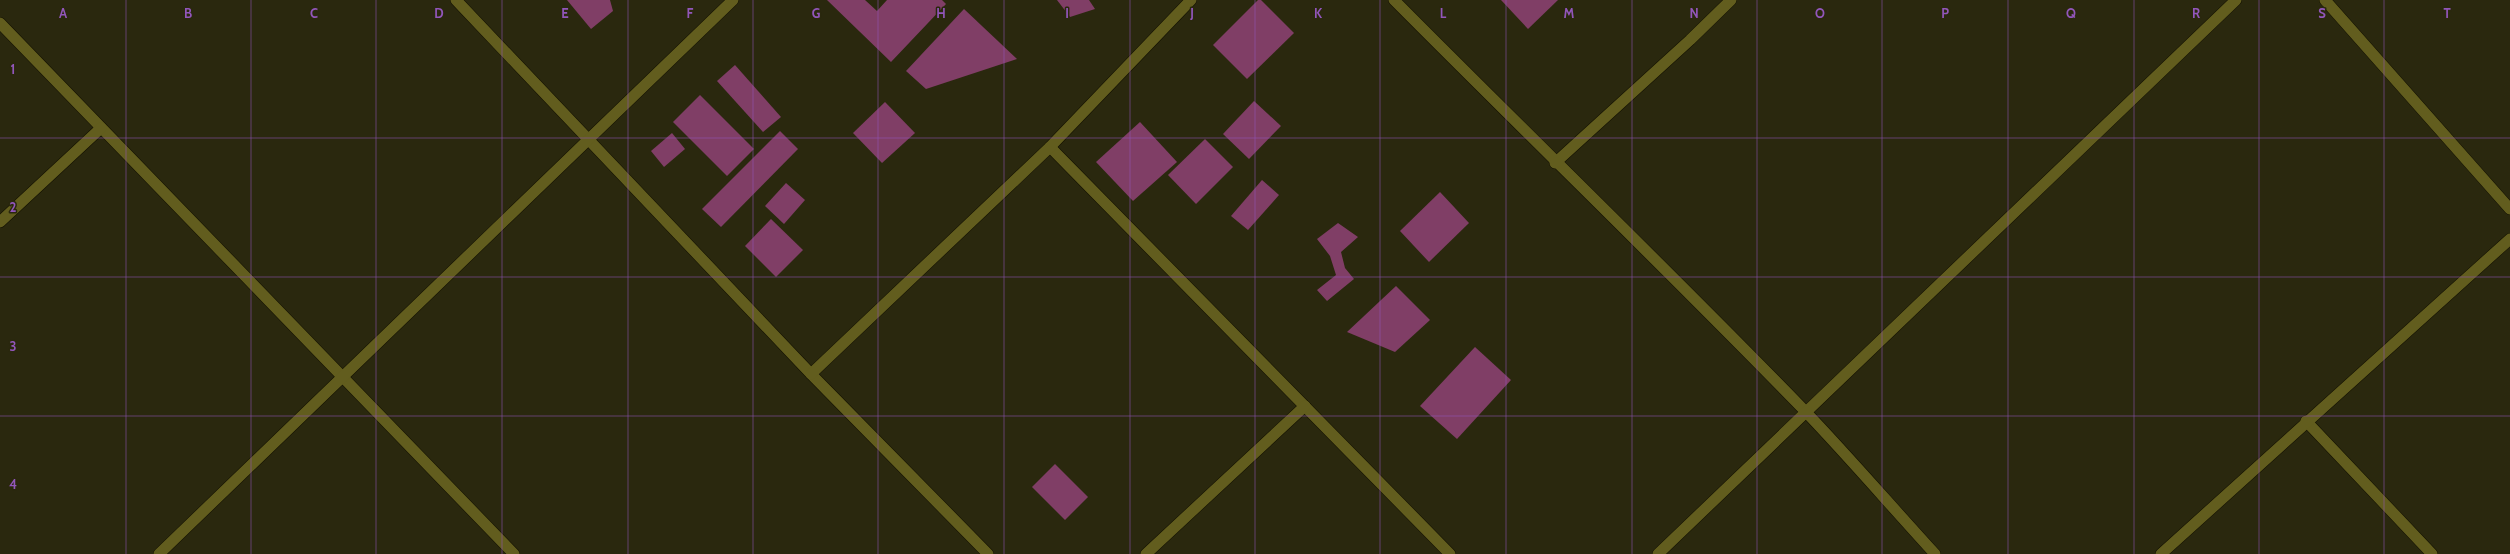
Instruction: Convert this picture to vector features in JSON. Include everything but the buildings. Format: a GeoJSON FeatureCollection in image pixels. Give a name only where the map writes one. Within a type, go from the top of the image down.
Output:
{"type":"FeatureCollection","features":[{"type":"Feature","properties":{"kind":"street"},"geometry":{"type":"LineString","coordinates":[[456,0],[810,374],[988,554]]}},
{"type":"Feature","properties":{"kind":"street"},"geometry":{"type":"LineString","coordinates":[[159,554],[733,0]]}},
{"type":"Feature","properties":{"kind":"street"},"geometry":{"type":"LineString","coordinates":[[810,374],[1050,147],[1191,0]]}},
{"type":"Feature","properties":{"kind":"street"},"geometry":{"type":"LineString","coordinates":[[1394,0],[1555,163],[1678,282],[1806,412],[1935,554]]}},
{"type":"Feature","properties":{"kind":"street"},"geometry":{"type":"LineString","coordinates":[[1555,163],[1690,40],[1731,0]]}},
{"type":"Feature","properties":{"kind":"street"},"geometry":{"type":"LineString","coordinates":[[1658,554],[2236,0]]}},
{"type":"Feature","properties":{"kind":"street"},"geometry":{"type":"LineString","coordinates":[[2325,0],[2510,208]]}},
{"type":"Feature","properties":{"kind":"street"},"geometry":{"type":"LineString","coordinates":[[0,23],[514,554]]}},
{"type":"Feature","properties":{"kind":"street"},"geometry":{"type":"LineString","coordinates":[[0,222],[101,128]]}},
{"type":"Feature","properties":{"kind":"street"},"geometry":{"type":"LineString","coordinates":[[1050,147],[1450,554]]}},
{"type":"Feature","properties":{"kind":"street"},"geometry":{"type":"LineString","coordinates":[[2161,554],[2306,421],[2510,239]]}},
{"type":"Feature","properties":{"kind":"street"},"geometry":{"type":"LineString","coordinates":[[1146,554],[1305,406]]}},
{"type":"Feature","properties":{"kind":"street"},"geometry":{"type":"LineString","coordinates":[[2306,421],[2432,554]]}}]}
